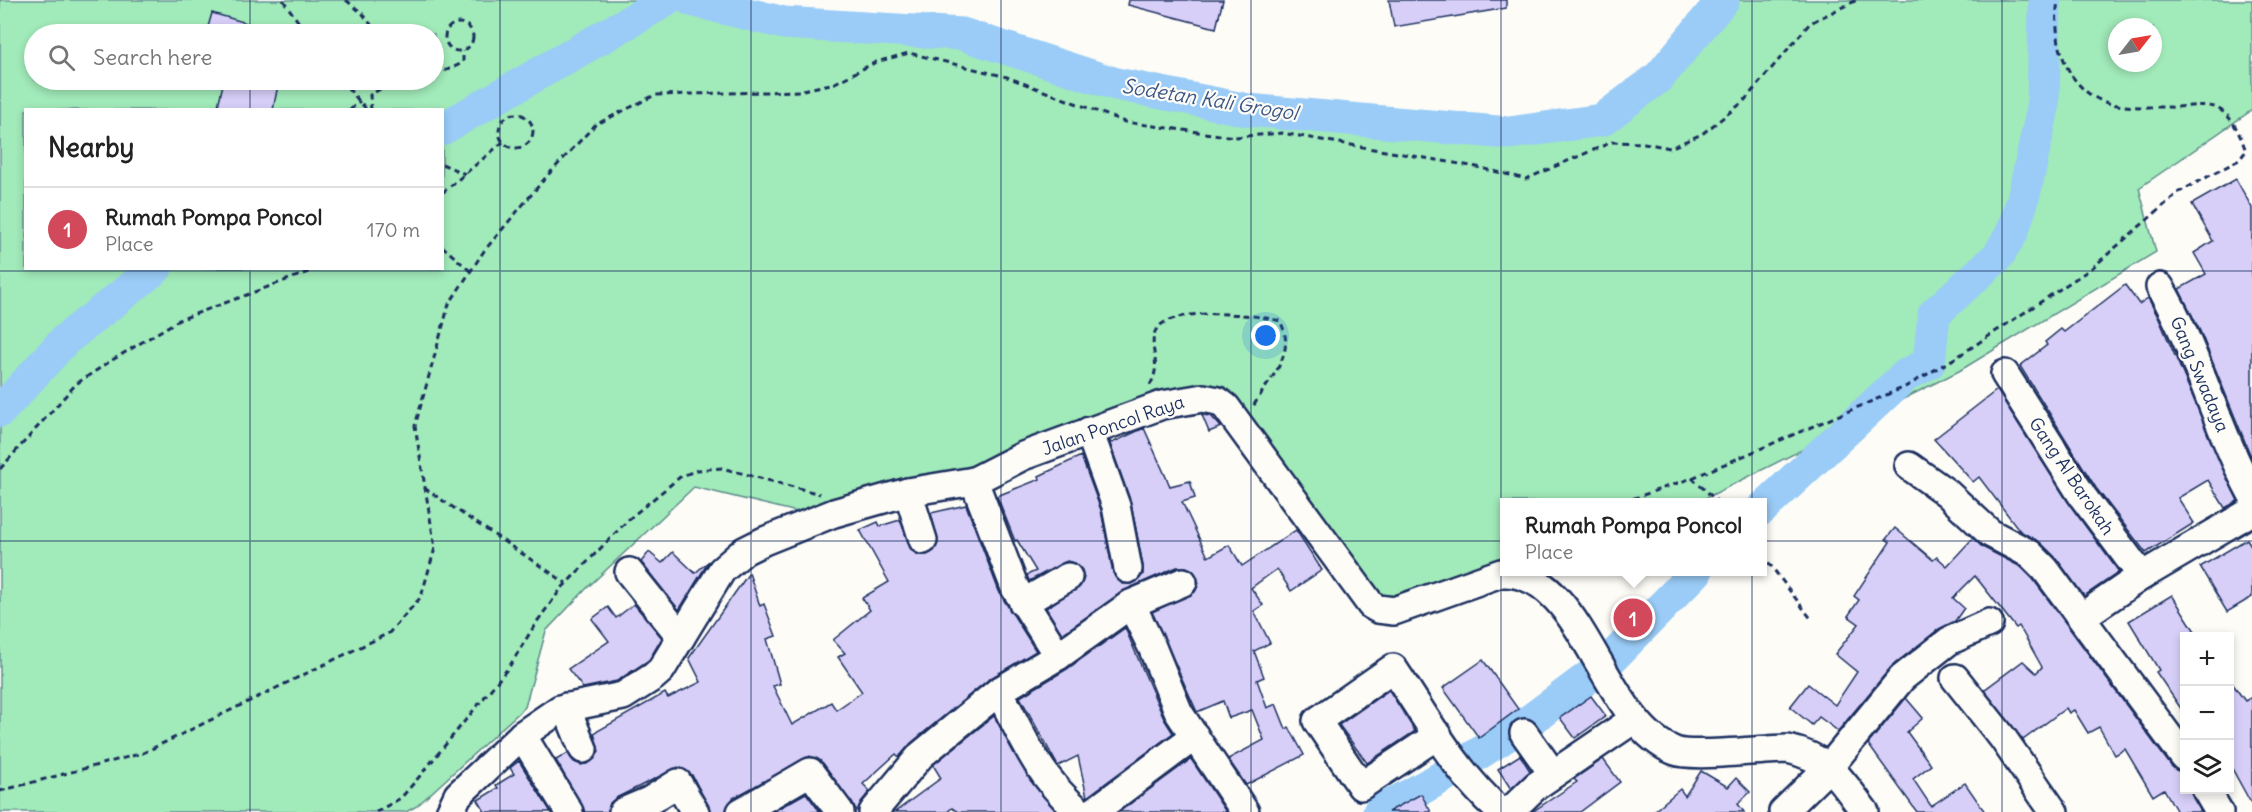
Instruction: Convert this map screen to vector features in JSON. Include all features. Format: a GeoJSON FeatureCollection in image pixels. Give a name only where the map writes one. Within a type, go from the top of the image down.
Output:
{"type":"FeatureCollection","features":[{"type":"Feature","properties":{"kind":"street","name":"Gang Swadaya"},"geometry":{"type":"LineString","coordinates":[[2160,287],[2185,334],[2235,459],[2252,495]]}},
{"type":"Feature","properties":{"kind":"street","name":"Gang Al Barokah"},"geometry":{"type":"LineString","coordinates":[[2005,374],[2083,497],[2142,576]]}},
{"type":"Feature","properties":{"kind":"street","name":"Jalan Poncol Raya"},"geometry":{"type":"LineString","coordinates":[[450,812],[458,795],[522,735],[566,707],[633,691],[661,670],[715,579],[744,552],[789,530],[834,513],[908,492],[974,481],[1023,456],[1185,399],[1203,398],[1218,401],[1226,407],[1371,605],[1378,609],[1395,611],[1500,573]]}},
{"type":"Feature","properties":{"kind":"street"},"geometry":{"type":"LineString","coordinates":[[1089,431],[1116,506],[1128,569]]}},
{"type":"Feature","properties":{"kind":"street"},"geometry":{"type":"LineString","coordinates":[[1909,465],[1947,493],[1990,533],[2030,554],[2083,616],[2180,750]]}},
{"type":"Feature","properties":{"kind":"street"},"geometry":{"type":"LineString","coordinates":[[974,481],[998,548],[1023,603],[1058,656]]}},
{"type":"Feature","properties":{"kind":"street"},"geometry":{"type":"LineString","coordinates":[[908,492],[923,540]]}},
{"type":"Feature","properties":{"kind":"street"},"geometry":{"type":"LineString","coordinates":[[2083,616],[2142,576],[2252,510]]}},
{"type":"Feature","properties":{"kind":"street"},"geometry":{"type":"LineString","coordinates":[[630,572],[681,638]]}},
{"type":"Feature","properties":{"kind":"street","name":"Jalan Poncol Raya"},"geometry":{"type":"LineString","coordinates":[[1523,576],[1536,582],[1559,603],[1633,720],[1667,748],[1681,753],[1788,749],[1803,752],[1830,766],[1865,812]]}},
{"type":"Feature","properties":{"kind":"street"},"geometry":{"type":"LineString","coordinates":[[1023,603],[1068,577]]}},
{"type":"Feature","properties":{"kind":"street"},"geometry":{"type":"LineString","coordinates":[[873,812],[921,755],[999,691],[1058,656],[1131,604],[1183,582]]}},
{"type":"Feature","properties":{"kind":"street"},"geometry":{"type":"LineString","coordinates":[[1131,604],[1152,647],[1179,713],[1245,812]]}},
{"type":"Feature","properties":{"kind":"street"},"geometry":{"type":"LineString","coordinates":[[1783,812],[1830,766],[1902,678],[1949,641],[1989,623]]}},
{"type":"Feature","properties":{"kind":"street"},"geometry":{"type":"LineString","coordinates":[[1451,754],[1361,786],[1317,721],[1393,668],[1482,796],[1501,812]]}},
{"type":"Feature","properties":{"kind":"street"},"geometry":{"type":"LineString","coordinates":[[1955,678],[2002,737],[2054,812]]}},
{"type":"Feature","properties":{"kind":"street"},"geometry":{"type":"LineString","coordinates":[[999,691],[1031,755],[1057,793],[1080,812]]}},
{"type":"Feature","properties":{"kind":"street"},"geometry":{"type":"LineString","coordinates":[[566,707],[583,749]]}},
{"type":"Feature","properties":{"kind":"street"},"geometry":{"type":"LineString","coordinates":[[1509,812],[1553,774],[1633,720]]}},
{"type":"Feature","properties":{"kind":"street"},"geometry":{"type":"LineString","coordinates":[[1524,733],[1553,774]]}},
{"type":"Feature","properties":{"kind":"street"},"geometry":{"type":"LineString","coordinates":[[522,735],[569,812]]}},
{"type":"Feature","properties":{"kind":"street"},"geometry":{"type":"LineString","coordinates":[[1093,812],[1195,736]]}},
{"type":"Feature","properties":{"kind":"street"},"geometry":{"type":"LineString","coordinates":[[741,812],[810,772],[840,812]]}},
{"type":"Feature","properties":{"kind":"street"},"geometry":{"type":"LineString","coordinates":[[623,812],[649,801],[678,783],[695,812]]}},
{"type":"Feature","properties":{"kind":"street"},"geometry":{"type":"LineString","coordinates":[[2209,794],[2219,812]]}},
{"type":"Feature","properties":{"kind":"path"},"geometry":{"type":"LineString","coordinates":[[283,0],[300,24]]}},
{"type":"Feature","properties":{"kind":"path"},"geometry":{"type":"LineString","coordinates":[[346,0],[363,14],[370,24]]}},
{"type":"Feature","properties":{"kind":"path"},"geometry":{"type":"LineString","coordinates":[[0,791],[143,753],[389,633],[421,597],[435,548],[415,426],[449,304],[484,251],[540,184],[595,125],[656,95],[800,91],[835,83],[876,62],[909,53],[1006,77],[1125,122],[1234,137],[1282,133],[1477,167],[1526,179],[1612,142],[1644,143],[1670,148],[1702,134],[1743,102],[1810,23],[1857,0]]}},
{"type":"Feature","properties":{"kind":"path"},"geometry":{"type":"LineString","coordinates":[[1634,498],[1692,478],[1905,387],[1956,357],[2092,268],[2180,192],[2239,160],[2246,151],[2233,122],[2215,108],[2139,107],[2109,103],[2089,94],[2071,77],[2060,49],[2058,0]]}},
{"type":"Feature","properties":{"kind":"path"},"geometry":{"type":"LineString","coordinates":[[455,24],[466,25],[473,33],[472,44],[463,51],[453,50],[446,42],[447,31],[455,24]]}},
{"type":"Feature","properties":{"kind":"path"},"geometry":{"type":"LineString","coordinates":[[444,70],[464,63],[463,51]]}},
{"type":"Feature","properties":{"kind":"path"},"geometry":{"type":"LineString","coordinates":[[350,90],[367,108]]}},
{"type":"Feature","properties":{"kind":"path"},"geometry":{"type":"LineString","coordinates":[[369,108],[370,95],[378,90]]}},
{"type":"Feature","properties":{"kind":"path"},"geometry":{"type":"LineString","coordinates":[[352,108],[360,101]]}},
{"type":"Feature","properties":{"kind":"path"},"geometry":{"type":"LineString","coordinates":[[515,113],[525,116],[531,123],[533,133],[529,142],[521,147],[511,147],[503,142],[499,133],[500,124],[506,116],[515,113]]}},
{"type":"Feature","properties":{"kind":"path"},"geometry":{"type":"LineString","coordinates":[[444,191],[503,142]]}},
{"type":"Feature","properties":{"kind":"path"},"geometry":{"type":"LineString","coordinates":[[444,165],[465,174]]}},
{"type":"Feature","properties":{"kind":"path"},"geometry":{"type":"LineString","coordinates":[[444,248],[471,271]]}},
{"type":"Feature","properties":{"kind":"path"},"geometry":{"type":"LineString","coordinates":[[0,469],[76,384],[109,362],[179,320],[314,270]]}},
{"type":"Feature","properties":{"kind":"path"},"geometry":{"type":"LineString","coordinates":[[1692,478],[1714,498]]}},
{"type":"Feature","properties":{"kind":"path"},"geometry":{"type":"LineString","coordinates":[[424,488],[566,584]]}},
{"type":"Feature","properties":{"kind":"path"},"geometry":{"type":"LineString","coordinates":[[1767,561],[1812,620]]}},
{"type":"Feature","properties":{"kind":"green space"},"geometry":{"type":"Polygon","coordinates":[[[0,0],[691,0],[784,23],[962,34],[1116,84],[1248,110],[1509,133],[1603,120],[1659,77],[1723,0],[2252,0],[2252,110],[2139,188],[2156,252],[1959,371],[1706,498],[1500,498],[1500,570],[1418,593],[1379,600],[1236,402],[1188,389],[988,471],[818,517],[694,487],[587,588],[546,631],[525,707],[417,806],[406,812],[0,812],[0,0]]]}},
{"type":"Feature","properties":{"kind":"building"},"geometry":{"type":"Polygon","coordinates":[[[1129,0],[1223,0],[1216,28],[1128,5],[1129,0]]]}},
{"type":"Feature","properties":{"kind":"building"},"geometry":{"type":"Polygon","coordinates":[[[1389,0],[1506,0],[1506,8],[1394,27],[1389,0]]]}},
{"type":"Feature","properties":{"kind":"building"},"geometry":{"type":"Polygon","coordinates":[[[212,13],[250,24],[209,24],[212,13]]]}},
{"type":"Feature","properties":{"kind":"building"},"geometry":{"type":"Polygon","coordinates":[[[222,90],[277,90],[273,108],[217,108],[222,90]]]}},
{"type":"Feature","properties":{"kind":"building"},"geometry":{"type":"Polygon","coordinates":[[[2236,179],[2252,208],[2252,459],[2200,331],[2179,289],[2206,274],[2194,253],[2213,241],[2192,204],[2236,179]]]}},
{"type":"Feature","properties":{"kind":"building"},"geometry":{"type":"Polygon","coordinates":[[[2125,285],[2139,304],[2148,298],[2159,319],[2238,501],[2225,508],[2208,480],[2178,498],[2194,523],[2146,553],[2096,488],[2020,366],[2047,345],[2045,342],[2061,329],[2064,332],[2125,285]]]}},
{"type":"Feature","properties":{"kind":"building"},"geometry":{"type":"Polygon","coordinates":[[[1997,390],[2070,505],[2119,572],[2084,596],[2056,558],[2041,543],[2020,531],[1979,477],[1973,482],[1934,439],[1997,390]]]}},
{"type":"Feature","properties":{"kind":"building"},"geometry":{"type":"Polygon","coordinates":[[[1202,415],[1211,416],[1221,427],[1209,432],[1202,415]]]}},
{"type":"Feature","properties":{"kind":"building"},"geometry":{"type":"Polygon","coordinates":[[[1144,428],[1170,486],[1190,481],[1195,498],[1182,502],[1208,557],[1229,545],[1242,566],[1296,530],[1322,570],[1291,591],[1277,569],[1251,588],[1263,605],[1254,611],[1270,643],[1254,651],[1264,677],[1257,680],[1267,708],[1276,704],[1286,729],[1289,727],[1304,755],[1246,785],[1228,759],[1264,740],[1252,710],[1229,718],[1223,701],[1197,712],[1152,612],[1195,592],[1199,583],[1193,570],[1177,567],[1125,590],[1062,634],[1046,608],[1081,585],[1084,578],[1082,570],[1075,563],[1067,561],[1029,581],[1027,575],[1036,571],[1017,540],[1015,541],[997,496],[1040,479],[1039,476],[1081,456],[1101,510],[1113,573],[1122,584],[1132,584],[1143,575],[1143,566],[1131,503],[1109,441],[1112,443],[1144,428]]]}},
{"type":"Feature","properties":{"kind":"building"},"geometry":{"type":"Polygon","coordinates":[[[966,505],[1000,594],[1036,651],[989,679],[911,743],[899,757],[896,754],[863,784],[870,791],[861,802],[858,812],[823,763],[810,756],[733,798],[725,812],[711,812],[692,775],[678,767],[616,798],[610,803],[608,812],[585,812],[556,760],[568,753],[574,762],[581,765],[589,763],[599,751],[594,733],[665,693],[668,698],[701,682],[689,658],[749,573],[760,606],[764,604],[776,636],[767,639],[780,684],[773,686],[792,725],[831,702],[836,710],[862,692],[838,657],[845,653],[833,640],[870,610],[862,598],[889,582],[860,530],[878,522],[880,526],[900,520],[912,551],[919,555],[927,555],[934,551],[938,543],[931,513],[966,505]]]}},
{"type":"Feature","properties":{"kind":"building"},"geometry":{"type":"Polygon","coordinates":[[[1895,528],[1933,560],[1937,557],[1947,566],[1973,538],[1982,547],[2021,567],[2033,579],[2171,766],[2180,771],[2180,794],[2192,794],[2201,812],[2177,812],[2164,789],[2153,796],[2125,749],[2115,755],[2099,727],[2088,733],[2074,710],[2069,713],[2066,708],[2023,740],[1984,690],[2023,661],[2036,673],[2042,667],[2019,626],[2016,628],[1975,576],[1953,598],[1964,608],[1955,621],[1939,629],[1892,666],[1838,731],[1819,717],[1812,725],[1790,707],[1808,684],[1835,705],[1857,672],[1835,654],[1859,624],[1848,616],[1859,600],[1854,596],[1890,542],[1886,539],[1895,528]]]}},
{"type":"Feature","properties":{"kind":"building"},"geometry":{"type":"Polygon","coordinates":[[[2247,539],[2252,547],[2252,597],[2227,612],[2200,567],[2247,539]]]}},
{"type":"Feature","properties":{"kind":"building"},"geometry":{"type":"Polygon","coordinates":[[[649,552],[662,563],[673,552],[695,573],[709,561],[679,610],[641,562],[649,552]]]}},
{"type":"Feature","properties":{"kind":"building"},"geometry":{"type":"Polygon","coordinates":[[[2172,595],[2195,632],[2180,632],[2180,707],[2156,672],[2159,670],[2129,621],[2172,595]]]}},
{"type":"Feature","properties":{"kind":"building"},"geometry":{"type":"Polygon","coordinates":[[[1642,600],[1653,615],[1623,636],[1613,620],[1642,600]]]}},
{"type":"Feature","properties":{"kind":"building"},"geometry":{"type":"Polygon","coordinates":[[[634,604],[662,638],[649,660],[617,681],[583,688],[568,669],[609,641],[592,619],[608,607],[616,618],[634,604]]]}},
{"type":"Feature","properties":{"kind":"building"},"geometry":{"type":"Polygon","coordinates":[[[1125,628],[1164,719],[1173,733],[1087,797],[1078,756],[1058,766],[1020,697],[1067,669],[1125,628]]]}},
{"type":"Feature","properties":{"kind":"building"},"geometry":{"type":"Polygon","coordinates":[[[1483,660],[1518,709],[1479,738],[1443,688],[1483,660]]]}},
{"type":"Feature","properties":{"kind":"building"},"geometry":{"type":"Polygon","coordinates":[[[2234,686],[2245,701],[2252,697],[2252,805],[2234,772],[2234,686]]]}},
{"type":"Feature","properties":{"kind":"building"},"geometry":{"type":"Polygon","coordinates":[[[1389,690],[1415,731],[1367,763],[1339,725],[1389,690]]]}},
{"type":"Feature","properties":{"kind":"building"},"geometry":{"type":"Polygon","coordinates":[[[1591,696],[1606,716],[1575,738],[1560,718],[1591,696]]]}},
{"type":"Feature","properties":{"kind":"building"},"geometry":{"type":"Polygon","coordinates":[[[1906,698],[1923,718],[1907,732],[1931,765],[1913,779],[1931,806],[1965,783],[1985,812],[1917,812],[1868,744],[1906,698]]]}},
{"type":"Feature","properties":{"kind":"building"},"geometry":{"type":"Polygon","coordinates":[[[994,716],[1030,780],[1057,812],[958,812],[952,808],[947,812],[895,812],[941,778],[933,765],[994,716]]]}},
{"type":"Feature","properties":{"kind":"building"},"geometry":{"type":"Polygon","coordinates":[[[1520,755],[1530,771],[1511,789],[1498,769],[1520,755]]]}},
{"type":"Feature","properties":{"kind":"building"},"geometry":{"type":"Polygon","coordinates":[[[1191,759],[1226,812],[1119,812],[1191,759]]]}},
{"type":"Feature","properties":{"kind":"building"},"geometry":{"type":"Polygon","coordinates":[[[1603,759],[1620,782],[1580,812],[1532,812],[1577,782],[1574,779],[1603,759]]]}},
{"type":"Feature","properties":{"kind":"building"},"geometry":{"type":"Polygon","coordinates":[[[519,761],[551,812],[485,812],[478,800],[498,788],[496,785],[514,774],[510,768],[519,761]]]}},
{"type":"Feature","properties":{"kind":"building"},"geometry":{"type":"Polygon","coordinates":[[[1701,771],[1728,787],[1736,778],[1750,792],[1738,804],[1744,812],[1653,812],[1680,789],[1685,796],[1701,771]]]}},
{"type":"Feature","properties":{"kind":"building"},"geometry":{"type":"Polygon","coordinates":[[[806,793],[820,812],[772,812],[806,793]]]}},
{"type":"Feature","properties":{"kind":"building"},"geometry":{"type":"Polygon","coordinates":[[[1421,794],[1431,812],[1388,812],[1421,794]]]}},
{"type":"Feature","properties":{"kind":"waterway","name":"Sodetan Kali Grogol"},"geometry":{"type":"LineString","coordinates":[[444,128],[667,0]]}},
{"type":"Feature","properties":{"kind":"waterway","name":"Sodetan Kali Grogol"},"geometry":{"type":"LineString","coordinates":[[691,0],[784,23],[962,34],[1116,84],[1248,110],[1509,133],[1602,120],[1659,77],[1723,0]]}},
{"type":"Feature","properties":{"kind":"waterway"},"geometry":{"type":"LineString","coordinates":[[1767,504],[1906,375],[1929,363],[1934,314],[1998,256],[2012,233],[2023,199],[2043,108],[2045,0]]}},
{"type":"Feature","properties":{"kind":"waterway","name":"Sodetan Kali Grogol"},"geometry":{"type":"LineString","coordinates":[[0,411],[65,340],[153,270]]}},
{"type":"Feature","properties":{"kind":"waterway"},"geometry":{"type":"LineString","coordinates":[[1379,812],[1444,776],[1532,719],[1606,664],[1692,576]]}},
{"type":"Feature","properties":{"kind":"place","name":"Rumah Pompa Poncol"},"geometry":{"type":"Point","coordinates":[1633,618]}}]}
